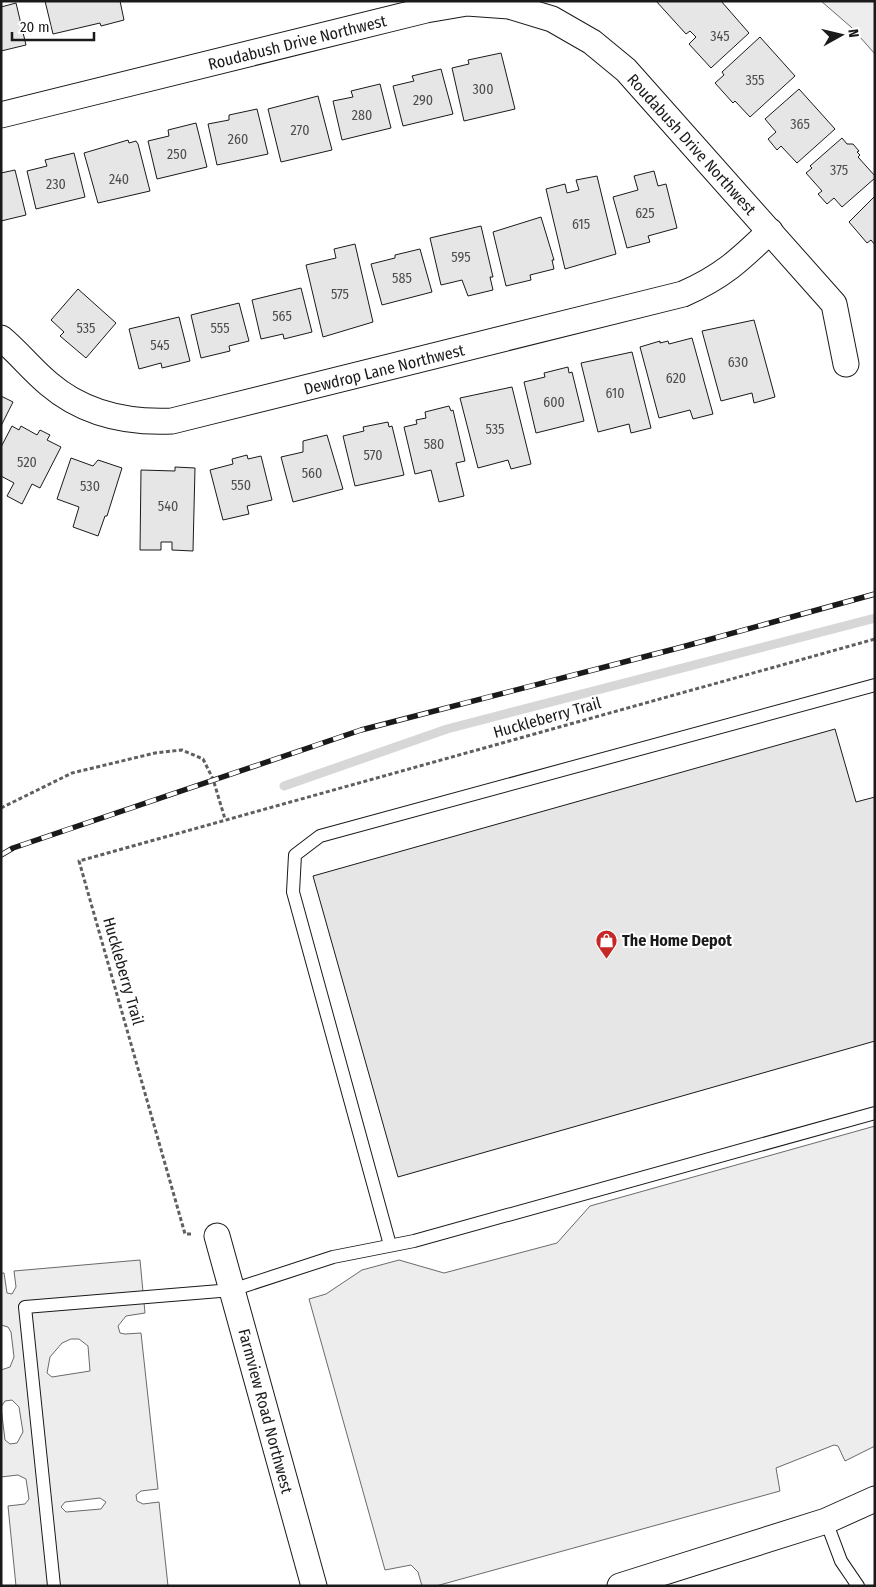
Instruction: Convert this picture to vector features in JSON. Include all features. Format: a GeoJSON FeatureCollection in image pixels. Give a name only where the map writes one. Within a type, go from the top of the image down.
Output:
{"type":"FeatureCollection","features":[{"type":"Feature","properties":{"kind":"street","name":"Roudabush Drive Northwest"},"geometry":{"type":"LineString","coordinates":[[1,115],[426,10],[468,3],[509,6],[552,20],[568,28],[592,42],[626,70],[834,304],[846,364]]}},
{"type":"Feature","properties":{"kind":"street","name":"Dewdrop Lane Northwest"},"geometry":{"type":"LineString","coordinates":[[1,338],[50,385],[71,399],[117,418],[144,422],[172,421],[683,294],[711,282],[734,266],[770,231]]}},
{"type":"Feature","properties":{"kind":"street","name":"Farmview Road Northwest"},"geometry":{"type":"LineString","coordinates":[[217,1236],[314,1586]]}},
{"type":"Feature","properties":{"kind":"street"},"geometry":{"type":"LineString","coordinates":[[620,1586],[826,1521],[875,1499]]}},
{"type":"Feature","properties":{"kind":"lane"},"geometry":{"type":"LineString","coordinates":[[390,1245],[293,892],[294,855],[320,836],[875,685]]}},
{"type":"Feature","properties":{"kind":"lane"},"geometry":{"type":"LineString","coordinates":[[54,1586],[25,1307],[232,1290],[333,1257],[414,1241],[875,1113]]}},
{"type":"Feature","properties":{"kind":"lane"},"geometry":{"type":"LineString","coordinates":[[826,1521],[841,1561],[858,1586]]}},
{"type":"Feature","properties":{"kind":"path","name":"Huckleberry Trail"},"geometry":{"type":"LineString","coordinates":[[185,1234],[79,861],[875,639]]}},
{"type":"Feature","properties":{"kind":"path"},"geometry":{"type":"LineString","coordinates":[[1,808],[72,773],[155,753],[182,750],[203,759],[213,779],[226,819]]}},
{"type":"Feature","properties":{"kind":"shaded area"},"geometry":{"type":"Polygon","coordinates":[[[821,1],[875,1],[875,54],[851,27],[821,1]]]}},
{"type":"Feature","properties":{"kind":"shaded area"},"geometry":{"type":"Polygon","coordinates":[[[875,1126],[875,1446],[845,1461],[838,1446],[834,1445],[776,1468],[780,1491],[436,1586],[422,1586],[418,1572],[411,1565],[385,1570],[309,1299],[326,1294],[362,1270],[399,1260],[444,1273],[557,1243],[590,1206],[875,1126]]]}},
{"type":"Feature","properties":{"kind":"shaded area"},"geometry":{"type":"Polygon","coordinates":[[[140,1260],[145,1313],[126,1316],[118,1326],[120,1333],[141,1333],[158,1489],[141,1491],[136,1495],[137,1501],[143,1504],[159,1502],[168,1586],[16,1586],[8,1506],[25,1504],[29,1499],[26,1479],[18,1475],[1,1477],[1,1407],[1,1370],[10,1367],[14,1357],[11,1332],[8,1327],[1,1325],[1,1273],[4,1273],[7,1293],[12,1294],[16,1287],[14,1271],[140,1260]],[[71,1339],[62,1343],[50,1357],[47,1373],[52,1377],[90,1371],[88,1346],[79,1339],[71,1339]],[[12,1400],[5,1401],[1,1407],[5,1440],[10,1444],[17,1443],[23,1432],[19,1407],[12,1400]],[[100,1498],[65,1502],[61,1507],[66,1512],[101,1509],[106,1502],[100,1498]]]}},
{"type":"Feature","properties":{"kind":"building"},"geometry":{"type":"Polygon","coordinates":[[[45,1],[120,1],[124,20],[101,26],[100,23],[53,34],[45,1]]]}},
{"type":"Feature","properties":{"kind":"building"},"geometry":{"type":"Polygon","coordinates":[[[656,1],[721,1],[749,33],[711,68],[689,44],[696,37],[690,31],[686,34],[656,1]]]}},
{"type":"Feature","properties":{"kind":"building"},"geometry":{"type":"Polygon","coordinates":[[[16,3],[26,45],[1,51],[1,7],[16,3]]]}},
{"type":"Feature","properties":{"kind":"building"},"geometry":{"type":"Polygon","coordinates":[[[760,37],[795,76],[750,117],[735,101],[733,103],[715,83],[724,75],[722,72],[760,37]]]}},
{"type":"Feature","properties":{"kind":"building"},"geometry":{"type":"Polygon","coordinates":[[[501,53],[515,109],[464,121],[452,68],[469,64],[468,60],[501,53]]]}},
{"type":"Feature","properties":{"kind":"building"},"geometry":{"type":"Polygon","coordinates":[[[441,69],[453,114],[403,126],[393,86],[414,81],[412,76],[441,69]]]}},
{"type":"Feature","properties":{"kind":"building"},"geometry":{"type":"Polygon","coordinates":[[[380,84],[391,128],[342,140],[333,101],[353,97],[351,91],[380,84]]]}},
{"type":"Feature","properties":{"kind":"building"},"geometry":{"type":"Polygon","coordinates":[[[799,89],[835,129],[797,163],[781,146],[777,150],[768,139],[776,132],[765,119],[799,89]]]}},
{"type":"Feature","properties":{"kind":"building"},"geometry":{"type":"Polygon","coordinates":[[[318,96],[332,150],[281,162],[268,109],[318,96]]]}},
{"type":"Feature","properties":{"kind":"building"},"geometry":{"type":"Polygon","coordinates":[[[257,109],[268,154],[217,165],[208,124],[229,120],[229,115],[257,109]]]}},
{"type":"Feature","properties":{"kind":"building"},"geometry":{"type":"Polygon","coordinates":[[[196,123],[207,167],[157,179],[148,141],[169,136],[168,130],[196,123]]]}},
{"type":"Feature","properties":{"kind":"building"},"geometry":{"type":"Polygon","coordinates":[[[842,138],[847,144],[853,144],[859,151],[857,152],[860,155],[858,157],[875,178],[842,207],[834,198],[827,204],[818,194],[822,191],[806,173],[812,168],[810,166],[842,138]]]}},
{"type":"Feature","properties":{"kind":"building"},"geometry":{"type":"Polygon","coordinates":[[[128,140],[129,143],[136,141],[138,144],[150,191],[98,203],[84,153],[128,140]]]}},
{"type":"Feature","properties":{"kind":"building"},"geometry":{"type":"Polygon","coordinates":[[[74,153],[85,197],[36,209],[27,171],[47,166],[45,160],[74,153]]]}},
{"type":"Feature","properties":{"kind":"building"},"geometry":{"type":"Polygon","coordinates":[[[15,170],[26,215],[1,221],[1,173],[15,170]]]}},
{"type":"Feature","properties":{"kind":"building"},"geometry":{"type":"Polygon","coordinates":[[[654,171],[658,186],[666,184],[677,228],[648,236],[650,242],[627,248],[613,197],[638,190],[634,176],[654,171]]]}},
{"type":"Feature","properties":{"kind":"building"},"geometry":{"type":"Polygon","coordinates":[[[597,176],[616,254],[565,269],[546,189],[565,184],[567,193],[579,190],[576,180],[597,176]]]}},
{"type":"Feature","properties":{"kind":"building"},"geometry":{"type":"Polygon","coordinates":[[[875,196],[875,245],[871,240],[867,243],[849,222],[875,196]]]}},
{"type":"Feature","properties":{"kind":"building"},"geometry":{"type":"Polygon","coordinates":[[[541,217],[554,260],[552,260],[554,269],[530,275],[531,280],[506,286],[493,232],[541,217]]]}},
{"type":"Feature","properties":{"kind":"building"},"geometry":{"type":"Polygon","coordinates":[[[481,226],[493,277],[490,277],[493,290],[468,296],[462,280],[441,285],[430,238],[481,226]]]}},
{"type":"Feature","properties":{"kind":"building"},"geometry":{"type":"Polygon","coordinates":[[[355,244],[373,322],[323,337],[306,265],[336,258],[334,249],[355,244]]]}},
{"type":"Feature","properties":{"kind":"building"},"geometry":{"type":"Polygon","coordinates":[[[420,249],[432,292],[382,305],[371,264],[395,258],[395,255],[420,249]]]}},
{"type":"Feature","properties":{"kind":"building"},"geometry":{"type":"Polygon","coordinates":[[[301,288],[312,332],[284,339],[283,334],[261,339],[252,300],[301,288]]]}},
{"type":"Feature","properties":{"kind":"building"},"geometry":{"type":"Polygon","coordinates":[[[78,289],[116,323],[86,358],[60,336],[64,332],[51,320],[78,289]]]}},
{"type":"Feature","properties":{"kind":"building"},"geometry":{"type":"Polygon","coordinates":[[[239,303],[249,341],[229,346],[230,351],[201,358],[191,315],[239,303]]]}},
{"type":"Feature","properties":{"kind":"building"},"geometry":{"type":"Polygon","coordinates":[[[179,317],[190,361],[162,368],[161,363],[139,369],[129,329],[179,317]]]}},
{"type":"Feature","properties":{"kind":"building"},"geometry":{"type":"Polygon","coordinates":[[[754,320],[775,397],[754,403],[752,393],[721,401],[702,331],[754,320]]]}},
{"type":"Feature","properties":{"kind":"building"},"geometry":{"type":"Polygon","coordinates":[[[692,338],[713,414],[693,419],[690,410],[659,418],[640,347],[660,341],[660,343],[668,341],[669,344],[692,338]]]}},
{"type":"Feature","properties":{"kind":"building"},"geometry":{"type":"Polygon","coordinates":[[[632,352],[651,428],[631,433],[629,424],[598,432],[581,363],[632,352]]]}},
{"type":"Feature","properties":{"kind":"building"},"geometry":{"type":"Polygon","coordinates":[[[568,367],[569,373],[572,372],[584,421],[536,433],[524,382],[545,377],[544,373],[568,367]]]}},
{"type":"Feature","properties":{"kind":"building"},"geometry":{"type":"Polygon","coordinates":[[[512,387],[531,464],[511,469],[508,460],[478,468],[460,398],[512,387]]]}},
{"type":"Feature","properties":{"kind":"building"},"geometry":{"type":"Polygon","coordinates":[[[1,396],[13,402],[1,426],[1,396]]]}},
{"type":"Feature","properties":{"kind":"building"},"geometry":{"type":"Polygon","coordinates":[[[449,406],[451,411],[453,410],[465,461],[456,463],[464,496],[439,502],[431,470],[415,474],[404,427],[417,424],[416,420],[426,418],[425,412],[449,406]]]}},
{"type":"Feature","properties":{"kind":"building"},"geometry":{"type":"Polygon","coordinates":[[[388,422],[389,427],[392,426],[404,475],[355,486],[343,436],[364,431],[363,427],[388,422]]]}},
{"type":"Feature","properties":{"kind":"building"},"geometry":{"type":"Polygon","coordinates":[[[12,426],[19,430],[21,426],[37,435],[40,430],[50,435],[47,440],[61,447],[40,488],[32,484],[22,504],[7,496],[14,483],[1,476],[1,447],[12,426]]]}},
{"type":"Feature","properties":{"kind":"building"},"geometry":{"type":"Polygon","coordinates":[[[327,435],[343,489],[293,502],[281,457],[303,452],[303,441],[327,435]]]}},
{"type":"Feature","properties":{"kind":"building"},"geometry":{"type":"Polygon","coordinates":[[[247,455],[248,459],[261,456],[272,500],[247,506],[249,514],[223,520],[210,470],[233,464],[232,459],[247,455]]]}},
{"type":"Feature","properties":{"kind":"building"},"geometry":{"type":"Polygon","coordinates":[[[71,458],[93,466],[98,460],[122,468],[107,516],[105,516],[98,536],[73,527],[79,507],[57,499],[71,458]]]}},
{"type":"Feature","properties":{"kind":"building"},"geometry":{"type":"Polygon","coordinates":[[[175,467],[195,468],[193,551],[172,550],[172,542],[161,542],[161,550],[140,550],[141,470],[175,471],[175,467]]]}},
{"type":"Feature","properties":{"kind":"building","name":"The Home Depot"},"geometry":{"type":"Polygon","coordinates":[[[835,729],[856,802],[875,797],[875,1041],[398,1177],[313,876],[835,729]]]}},
{"type":"Feature","properties":{"kind":"waterway"},"geometry":{"type":"LineString","coordinates":[[284,786],[447,729],[875,618]]}},
{"type":"Feature","properties":{"kind":"railway"},"geometry":{"type":"LineString","coordinates":[[1,855],[13,848],[361,730],[682,647],[875,594]]}},
{"type":"Feature","properties":{"kind":"place","name":"The Home Depot"},"geometry":{"type":"Point","coordinates":[606,959]}}]}
